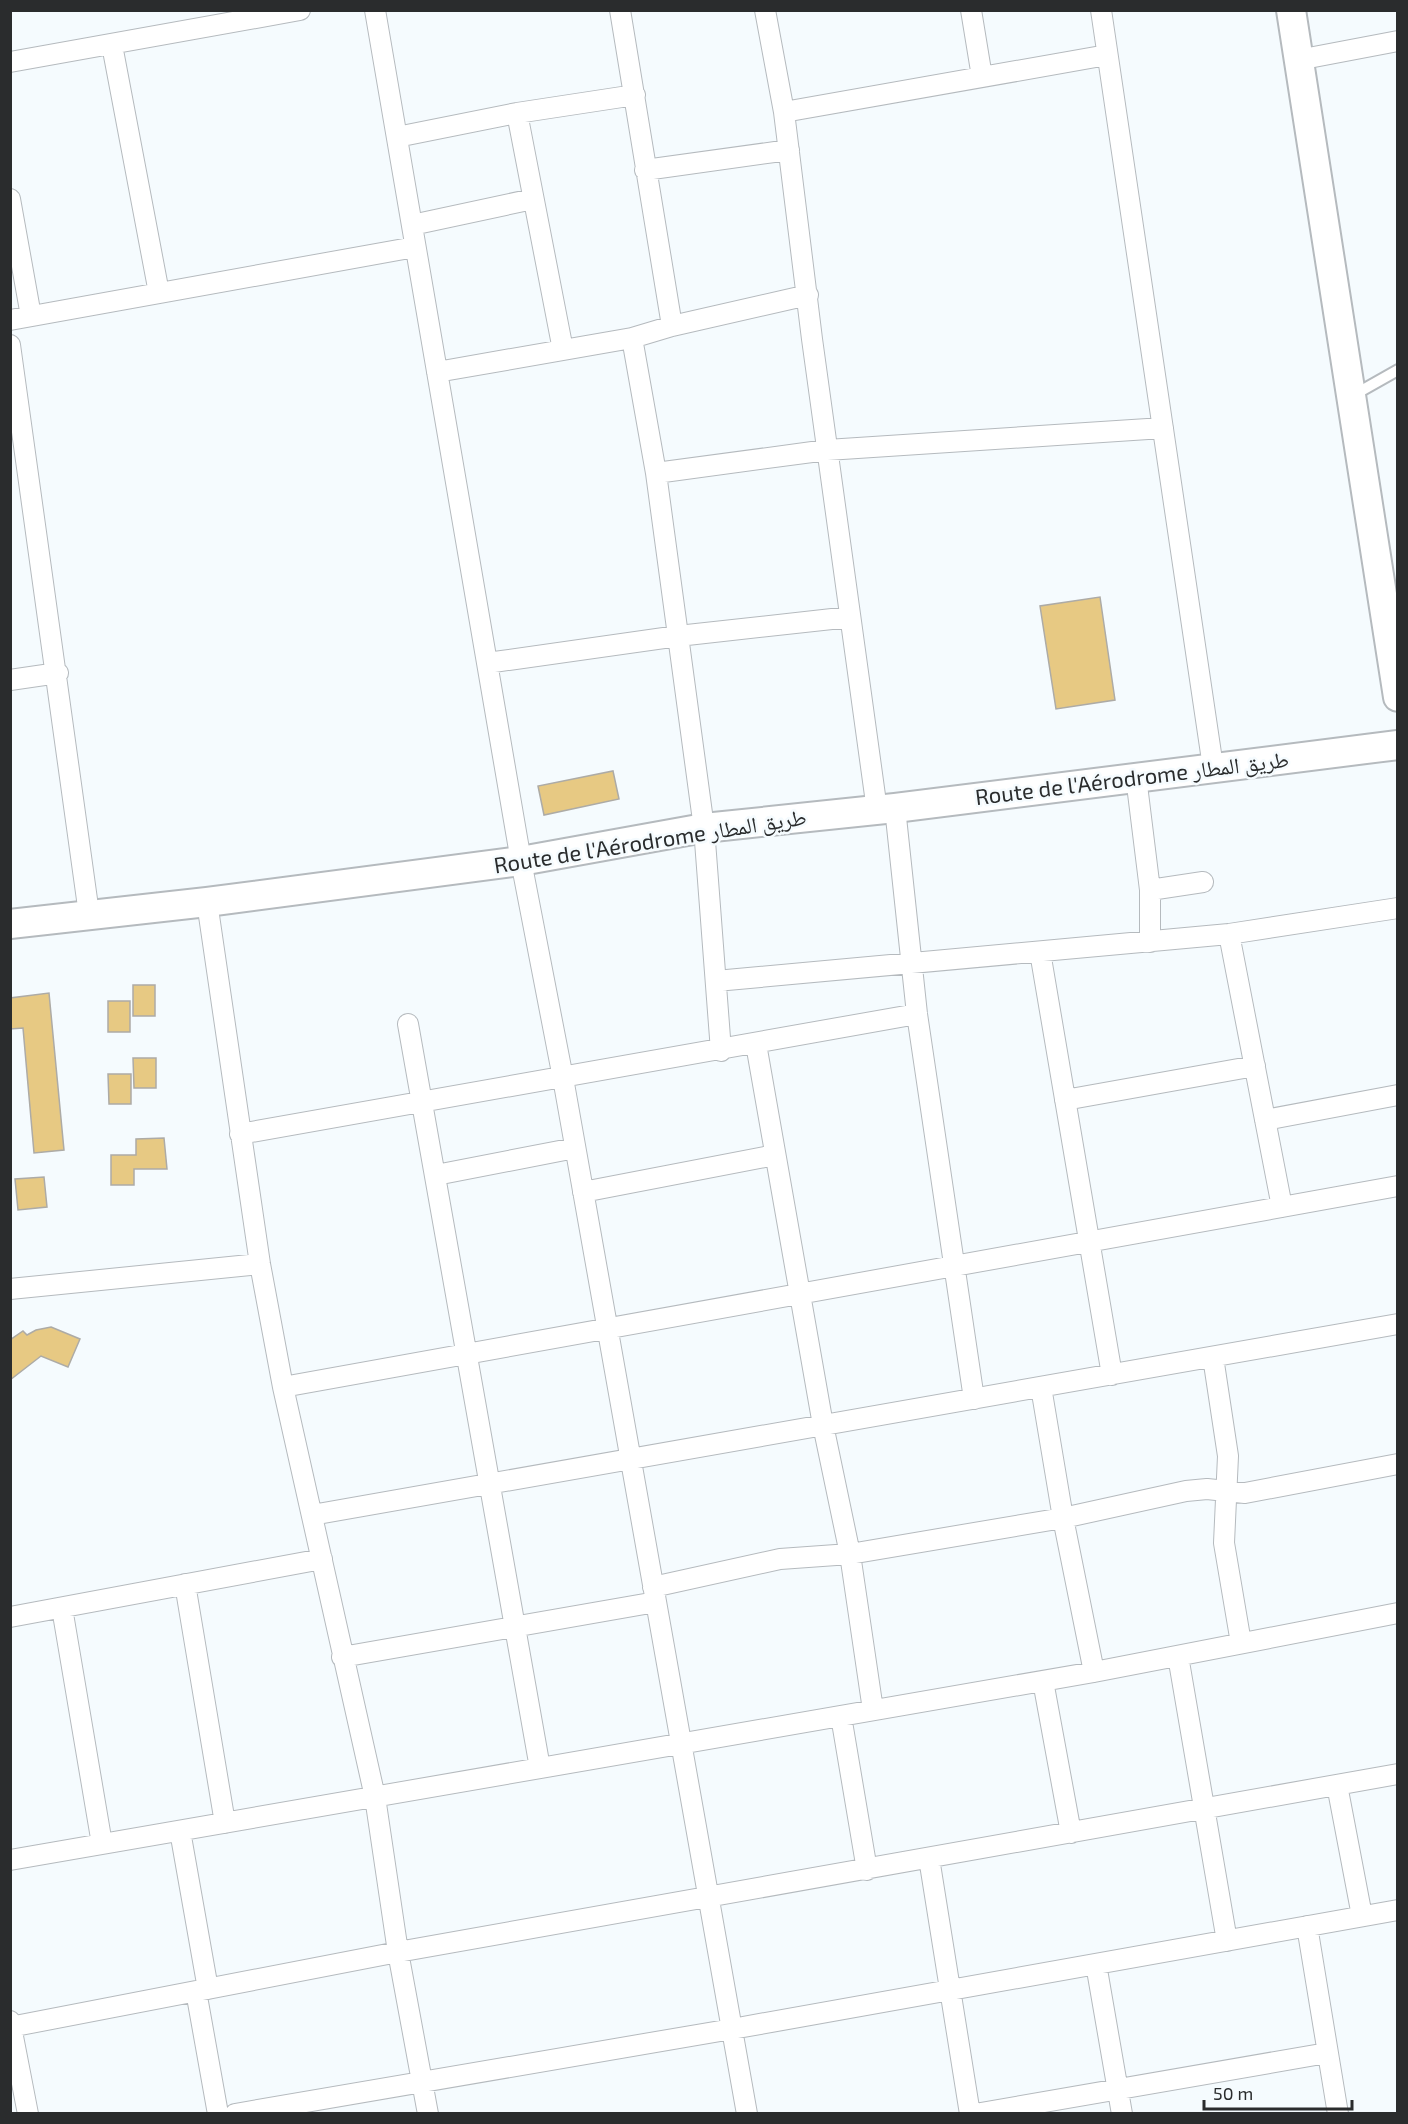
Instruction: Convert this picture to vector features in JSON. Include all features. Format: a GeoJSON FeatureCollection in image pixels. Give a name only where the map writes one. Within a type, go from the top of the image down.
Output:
{"type":"FeatureCollection","features":[{"type":"Feature","properties":{"kind":"street"},"geometry":{"type":"LineString","coordinates":[[10,62],[300,10]]}},
{"type":"Feature","properties":{"kind":"street"},"geometry":{"type":"LineString","coordinates":[[375,10],[521,861],[608,1330],[747,2114]]}},
{"type":"Feature","properties":{"kind":"street"},"geometry":{"type":"LineString","coordinates":[[620,10],[672,326]]}},
{"type":"Feature","properties":{"kind":"street"},"geometry":{"type":"LineString","coordinates":[[765,10],[784,112],[850,617],[886,809],[911,963],[974,1399]]}},
{"type":"Feature","properties":{"kind":"street"},"geometry":{"type":"LineString","coordinates":[[971,10],[982,77]]}},
{"type":"Feature","properties":{"kind":"street"},"geometry":{"type":"LineString","coordinates":[[1101,10],[1213,768]]}},
{"type":"Feature","properties":{"kind":"street"},"geometry":{"type":"LineString","coordinates":[[1291,10],[1398,697]]}},
{"type":"Feature","properties":{"kind":"street"},"geometry":{"type":"LineString","coordinates":[[1298,60],[1398,41]]}},
{"type":"Feature","properties":{"kind":"street"},"geometry":{"type":"LineString","coordinates":[[112,45],[159,293]]}},
{"type":"Feature","properties":{"kind":"street"},"geometry":{"type":"LineString","coordinates":[[784,112],[1107,55]]}},
{"type":"Feature","properties":{"kind":"street"},"geometry":{"type":"LineString","coordinates":[[397,137],[517,113],[635,95]]}},
{"type":"Feature","properties":{"kind":"street"},"geometry":{"type":"LineString","coordinates":[[517,113],[563,350]]}},
{"type":"Feature","properties":{"kind":"street"},"geometry":{"type":"LineString","coordinates":[[645,170],[789,150]]}},
{"type":"Feature","properties":{"kind":"street"},"geometry":{"type":"LineString","coordinates":[[10,199],[31,316]]}},
{"type":"Feature","properties":{"kind":"street"},"geometry":{"type":"LineString","coordinates":[[412,225],[533,199]]}},
{"type":"Feature","properties":{"kind":"street"},"geometry":{"type":"LineString","coordinates":[[10,320],[415,247]]}},
{"type":"Feature","properties":{"kind":"street"},"geometry":{"type":"LineString","coordinates":[[437,372],[632,338],[672,326],[808,295]]}},
{"type":"Feature","properties":{"kind":"street"},"geometry":{"type":"LineString","coordinates":[[632,338],[656,473],[704,828],[722,1051]]}},
{"type":"Feature","properties":{"kind":"street"},"geometry":{"type":"LineString","coordinates":[[10,345],[58,673],[89,914]]}},
{"type":"Feature","properties":{"kind":"street"},"geometry":{"type":"LineString","coordinates":[[656,473],[827,450],[1163,428]]}},
{"type":"Feature","properties":{"kind":"street"},"geometry":{"type":"LineString","coordinates":[[487,663],[678,636],[850,617]]}},
{"type":"Feature","properties":{"kind":"street"},"geometry":{"type":"LineString","coordinates":[[10,680],[58,673]]}},
{"type":"Feature","properties":{"kind":"street","name":"Route de l'Aérodrome طريق المطار"},"geometry":{"type":"LineString","coordinates":[[10,924],[207,902],[521,861],[704,828],[886,809],[1398,745]]}},
{"type":"Feature","properties":{"kind":"street"},"geometry":{"type":"LineString","coordinates":[[1136,777],[1150,890],[1150,942]]}},
{"type":"Feature","properties":{"kind":"street"},"geometry":{"type":"LineString","coordinates":[[1150,890],[1203,882]]}},
{"type":"Feature","properties":{"kind":"street"},"geometry":{"type":"LineString","coordinates":[[207,902],[260,1264],[283,1388],[375,1797],[399,1952],[428,2114]]}},
{"type":"Feature","properties":{"kind":"street"},"geometry":{"type":"LineString","coordinates":[[716,981],[1229,934],[1397,912]]}},
{"type":"Feature","properties":{"kind":"street"},"geometry":{"type":"LineString","coordinates":[[1229,934],[1282,1207]]}},
{"type":"Feature","properties":{"kind":"street"},"geometry":{"type":"LineString","coordinates":[[1040,952],[1112,1374]]}},
{"type":"Feature","properties":{"kind":"street"},"geometry":{"type":"LineString","coordinates":[[240,1134],[722,1051],[917,1014]]}},
{"type":"Feature","properties":{"kind":"street"},"geometry":{"type":"LineString","coordinates":[[408,1024],[492,1484],[540,1768]]}},
{"type":"Feature","properties":{"kind":"street"},"geometry":{"type":"LineString","coordinates":[[756,1044],[823,1425],[850,1554],[873,1710]]}},
{"type":"Feature","properties":{"kind":"street"},"geometry":{"type":"LineString","coordinates":[[1065,1101],[1255,1066]]}},
{"type":"Feature","properties":{"kind":"street"},"geometry":{"type":"LineString","coordinates":[[1265,1120],[1398,1095]]}},
{"type":"Feature","properties":{"kind":"street"},"geometry":{"type":"LineString","coordinates":[[436,1175],[575,1148]]}},
{"type":"Feature","properties":{"kind":"street"},"geometry":{"type":"LineString","coordinates":[[583,1192],[775,1155]]}},
{"type":"Feature","properties":{"kind":"street"},"geometry":{"type":"LineString","coordinates":[[283,1388],[1398,1186]]}},
{"type":"Feature","properties":{"kind":"street"},"geometry":{"type":"LineString","coordinates":[[10,1289],[260,1264]]}},
{"type":"Feature","properties":{"kind":"street"},"geometry":{"type":"LineString","coordinates":[[312,1515],[1398,1324]]}},
{"type":"Feature","properties":{"kind":"street"},"geometry":{"type":"LineString","coordinates":[[1213,1357],[1228,1456],[1224,1542],[1241,1643]]}},
{"type":"Feature","properties":{"kind":"street"},"geometry":{"type":"LineString","coordinates":[[1041,1387],[1063,1518],[1094,1671]]}},
{"type":"Feature","properties":{"kind":"street"},"geometry":{"type":"LineString","coordinates":[[342,1657],[516,1627],[654,1594],[780,1559],[850,1554],[1063,1518],[1186,1491],[1207,1489],[1245,1492],[1398,1464]]}},
{"type":"Feature","properties":{"kind":"street"},"geometry":{"type":"LineString","coordinates":[[10,1617],[322,1559]]}},
{"type":"Feature","properties":{"kind":"street"},"geometry":{"type":"LineString","coordinates":[[184,1584],[225,1823]]}},
{"type":"Feature","properties":{"kind":"street"},"geometry":{"type":"LineString","coordinates":[[62,1608],[102,1844]]}},
{"type":"Feature","properties":{"kind":"street"},"geometry":{"type":"LineString","coordinates":[[10,1860],[1043,1681],[1398,1612]]}},
{"type":"Feature","properties":{"kind":"street"},"geometry":{"type":"LineString","coordinates":[[1178,1656],[1227,1941]]}},
{"type":"Feature","properties":{"kind":"street"},"geometry":{"type":"LineString","coordinates":[[1043,1681],[1071,1833]]}},
{"type":"Feature","properties":{"kind":"street"},"geometry":{"type":"LineString","coordinates":[[841,1716],[867,1870]]}},
{"type":"Feature","properties":{"kind":"street"},"geometry":{"type":"LineString","coordinates":[[27,2114],[11,2025],[399,1952],[1398,1774]]}},
{"type":"Feature","properties":{"kind":"street"},"geometry":{"type":"LineString","coordinates":[[1337,1785],[1362,1916]]}},
{"type":"Feature","properties":{"kind":"street"},"geometry":{"type":"LineString","coordinates":[[180,1831],[218,2114]]}},
{"type":"Feature","properties":{"kind":"street"},"geometry":{"type":"LineString","coordinates":[[929,1858],[970,2114]]}},
{"type":"Feature","properties":{"kind":"street"},"geometry":{"type":"LineString","coordinates":[[235,2114],[270,2110],[422,2080],[732,2029],[1398,1910]]}},
{"type":"Feature","properties":{"kind":"street"},"geometry":{"type":"LineString","coordinates":[[1307,1926],[1338,2114]]}},
{"type":"Feature","properties":{"kind":"street"},"geometry":{"type":"LineString","coordinates":[[1096,1964],[1122,2114]]}},
{"type":"Feature","properties":{"kind":"street"},"geometry":{"type":"LineString","coordinates":[[975,2114],[1327,2053]]}},
{"type":"Feature","properties":{"kind":"lane"},"geometry":{"type":"LineString","coordinates":[[1352,396],[1398,370]]}},
{"type":"Feature","properties":{"kind":"building"},"geometry":{"type":"Polygon","coordinates":[[[1100,597],[1115,700],[1056,709],[1040,606],[1100,597]]]}},
{"type":"Feature","properties":{"kind":"building"},"geometry":{"type":"Polygon","coordinates":[[[613,771],[619,799],[544,815],[538,786],[613,771]]]}},
{"type":"Feature","properties":{"kind":"building"},"geometry":{"type":"Polygon","coordinates":[[[133,985],[155,985],[155,1016],[133,1016],[133,985]]]}},
{"type":"Feature","properties":{"kind":"building"},"geometry":{"type":"Polygon","coordinates":[[[49,993],[64,1150],[34,1153],[23,1028],[10,1029],[10,998],[49,993]]]}},
{"type":"Feature","properties":{"kind":"building"},"geometry":{"type":"Polygon","coordinates":[[[108,1001],[130,1001],[130,1032],[108,1032],[108,1001]]]}},
{"type":"Feature","properties":{"kind":"building"},"geometry":{"type":"Polygon","coordinates":[[[133,1058],[156,1058],[156,1088],[134,1088],[133,1058]]]}},
{"type":"Feature","properties":{"kind":"building"},"geometry":{"type":"Polygon","coordinates":[[[108,1074],[131,1074],[131,1104],[109,1104],[108,1074]]]}},
{"type":"Feature","properties":{"kind":"building"},"geometry":{"type":"Polygon","coordinates":[[[164,1138],[167,1169],[134,1169],[134,1185],[111,1185],[111,1155],[136,1155],[136,1139],[164,1138]]]}},
{"type":"Feature","properties":{"kind":"building"},"geometry":{"type":"Polygon","coordinates":[[[44,1177],[47,1207],[18,1210],[15,1179],[44,1177]]]}},
{"type":"Feature","properties":{"kind":"building"},"geometry":{"type":"Polygon","coordinates":[[[51,1327],[80,1339],[68,1367],[41,1356],[10,1380],[10,1340],[23,1331],[27,1335],[36,1330],[51,1327]]]}}]}
